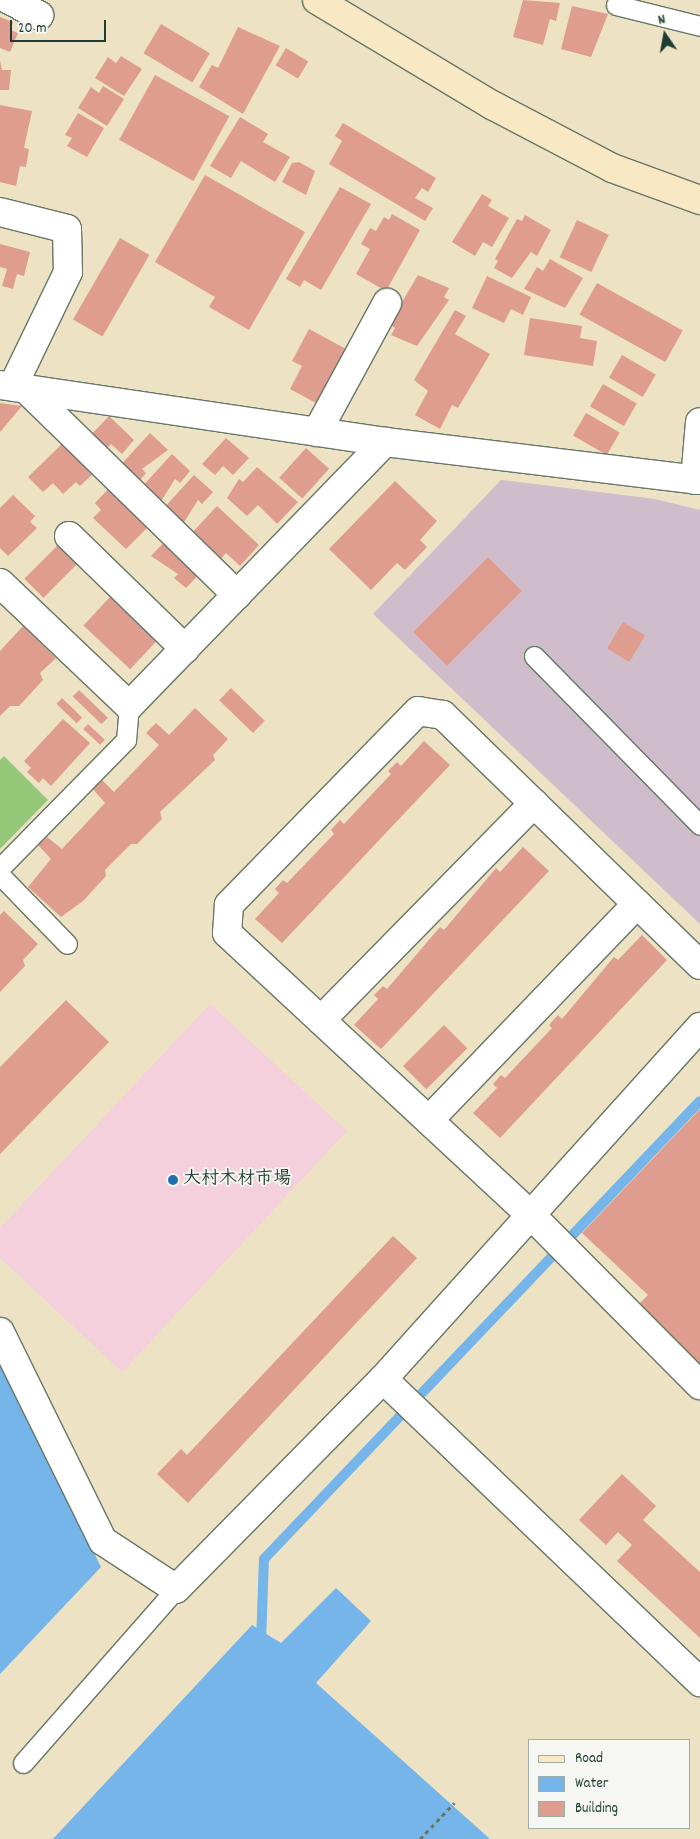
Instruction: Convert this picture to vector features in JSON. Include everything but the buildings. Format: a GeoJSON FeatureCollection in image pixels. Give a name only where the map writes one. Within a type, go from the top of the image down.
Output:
{"type":"FeatureCollection","features":[{"type":"Feature","properties":{"kind":"street"},"geometry":{"type":"LineString","coordinates":[[9,0],[39,15]]}},
{"type":"Feature","properties":{"kind":"street"},"geometry":{"type":"LineString","coordinates":[[317,0],[492,105],[586,154],[700,200]]}},
{"type":"Feature","properties":{"kind":"street"},"geometry":{"type":"LineString","coordinates":[[0,212],[67,229],[68,272],[13,387]]}},
{"type":"Feature","properties":{"kind":"street"},"geometry":{"type":"LineString","coordinates":[[317,432],[387,303]]}},
{"type":"Feature","properties":{"kind":"street"},"geometry":{"type":"LineString","coordinates":[[13,387],[385,442],[697,480],[700,422]]}},
{"type":"Feature","properties":{"kind":"street"},"geometry":{"type":"LineString","coordinates":[[13,387],[237,596]]}},
{"type":"Feature","properties":{"kind":"street"},"geometry":{"type":"LineString","coordinates":[[0,583],[129,706],[385,442]]}},
{"type":"Feature","properties":{"kind":"street"},"geometry":{"type":"LineString","coordinates":[[69,536],[185,649]]}},
{"type":"Feature","properties":{"kind":"street"},"geometry":{"type":"LineString","coordinates":[[700,965],[443,715],[418,711],[229,905],[227,933],[541,1224],[700,1385]]}},
{"type":"Feature","properties":{"kind":"street"},"geometry":{"type":"LineString","coordinates":[[321,1020],[534,804]]}},
{"type":"Feature","properties":{"kind":"street"},"geometry":{"type":"LineString","coordinates":[[429,1120],[637,904]]}},
{"type":"Feature","properties":{"kind":"street"},"geometry":{"type":"LineString","coordinates":[[0,1332],[103,1541],[176,1589],[390,1385],[541,1224],[700,1026]]}},
{"type":"Feature","properties":{"kind":"street"},"geometry":{"type":"LineString","coordinates":[[390,1385],[700,1682]]}},
{"type":"Feature","properties":{"kind":"lane"},"geometry":{"type":"LineString","coordinates":[[616,5],[700,26]]}},
{"type":"Feature","properties":{"kind":"lane"},"geometry":{"type":"LineString","coordinates":[[534,656],[700,825]]}},
{"type":"Feature","properties":{"kind":"lane"},"geometry":{"type":"LineString","coordinates":[[0,868],[126,740],[129,706]]}},
{"type":"Feature","properties":{"kind":"lane"},"geometry":{"type":"LineString","coordinates":[[0,875],[67,944]]}},
{"type":"Feature","properties":{"kind":"lane"},"geometry":{"type":"LineString","coordinates":[[23,1763],[176,1589]]}},
{"type":"Feature","properties":{"kind":"path"},"geometry":{"type":"LineString","coordinates":[[420,1839],[454,1803]]}},
{"type":"Feature","properties":{"kind":"shaded area"},"geometry":{"type":"Polygon","coordinates":[[[501,480],[655,499],[700,510],[700,924],[373,614],[501,480]]]}},
{"type":"Feature","properties":{"kind":"shaded area","name":"大村木材市場"},"geometry":{"type":"Polygon","coordinates":[[[210,1004],[347,1131],[122,1372],[0,1258],[0,1228],[210,1004]]]}},
{"type":"Feature","properties":{"kind":"green space"},"geometry":{"type":"Polygon","coordinates":[[[4,756],[48,800],[0,849],[0,760],[4,756]]]}},
{"type":"Feature","properties":{"kind":"water"},"geometry":{"type":"Polygon","coordinates":[[[0,1364],[101,1567],[0,1674],[0,1364]]]}},
{"type":"Feature","properties":{"kind":"water"},"geometry":{"type":"Polygon","coordinates":[[[336,1588],[371,1621],[316,1683],[490,1839],[53,1839],[252,1625],[281,1643],[336,1588]]]}},
{"type":"Feature","properties":{"kind":"waterway"},"geometry":{"type":"LineString","coordinates":[[261,1643],[264,1559],[700,1101]]}},
{"type":"Feature","properties":{"kind":"place","name":"大村木材市場"},"geometry":{"type":"Point","coordinates":[173,1180]}}]}
